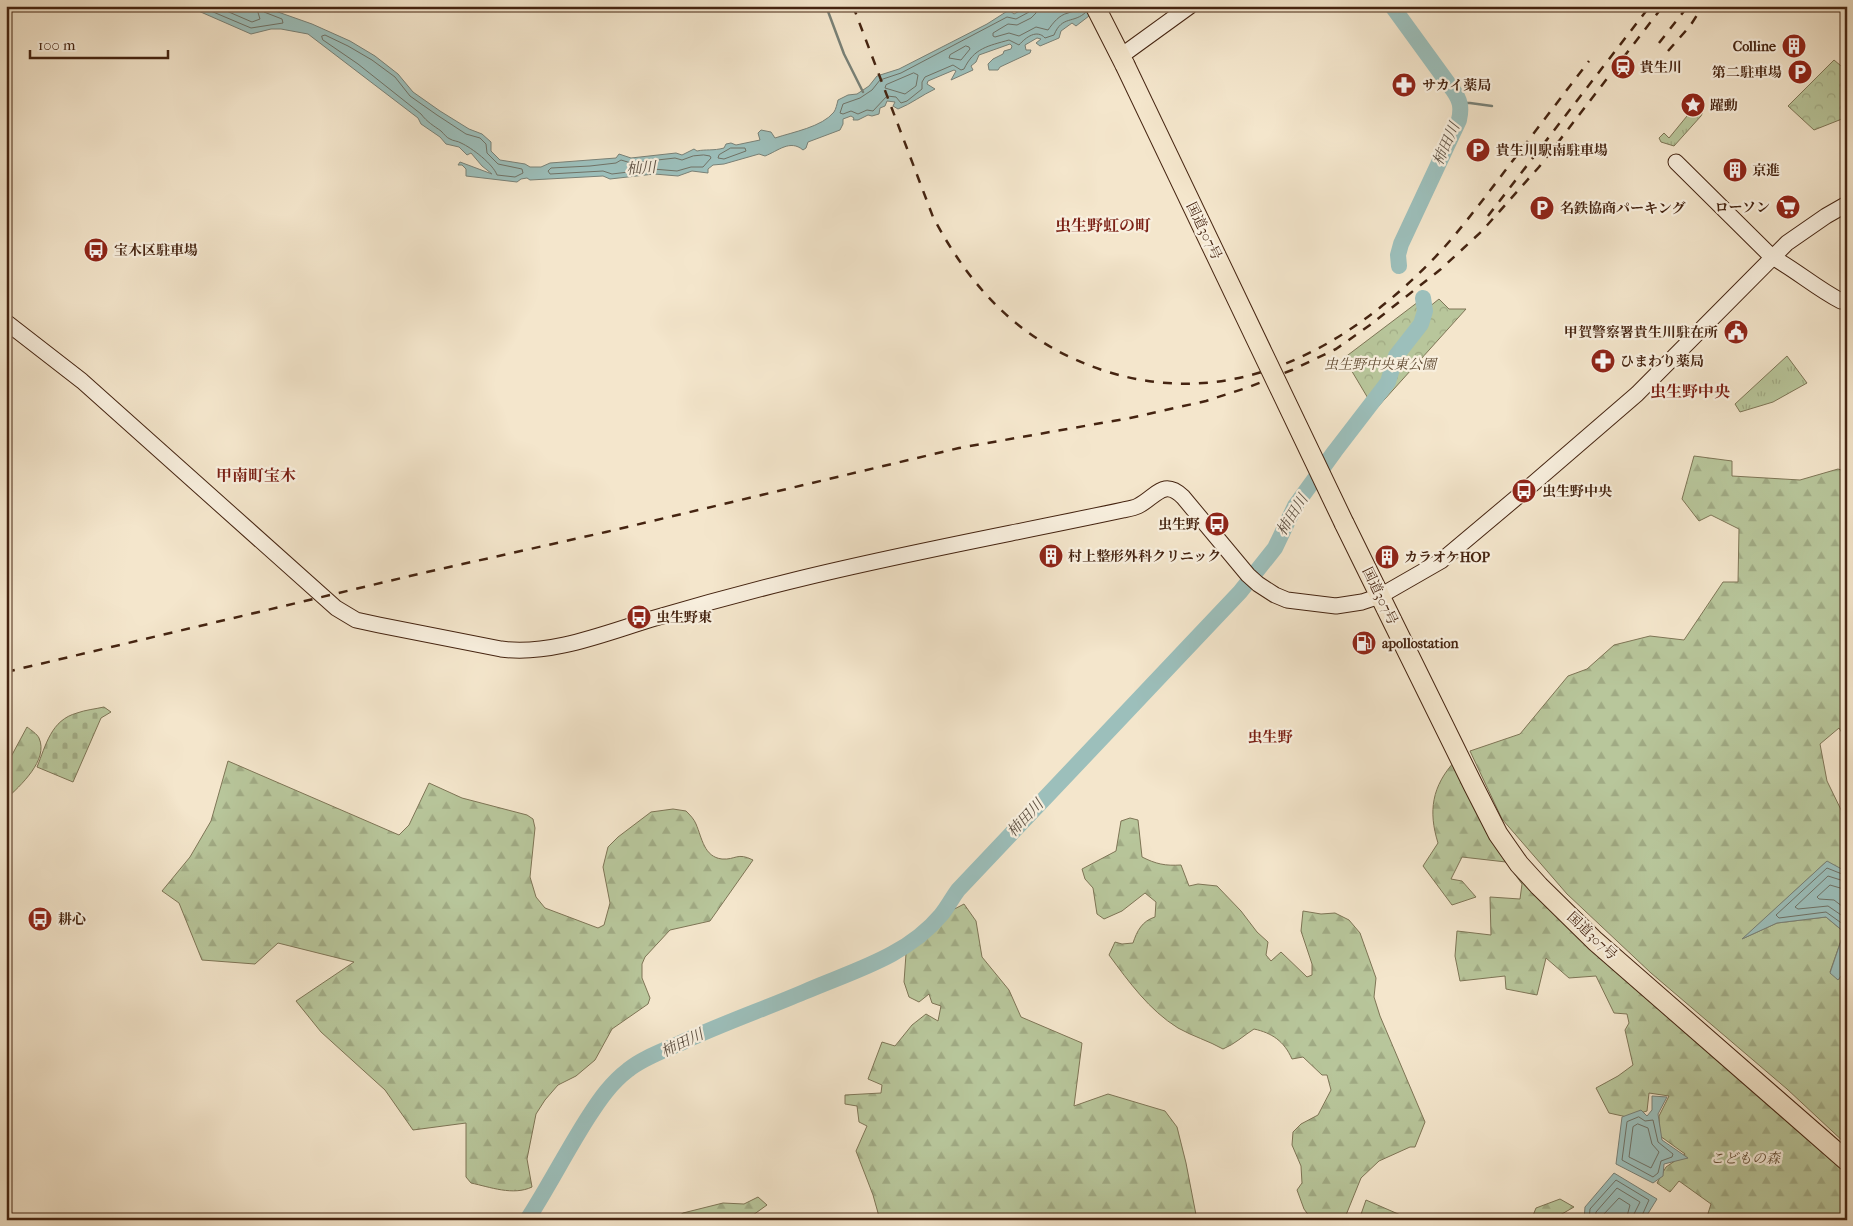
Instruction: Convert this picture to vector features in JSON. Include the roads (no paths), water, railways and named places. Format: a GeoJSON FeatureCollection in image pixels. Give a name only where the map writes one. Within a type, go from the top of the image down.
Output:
{"type":"FeatureCollection","features":[{"type":"Feature","properties":{"kind":"highway","name":"国道307号"},"geometry":{"type":"LineString","coordinates":[[1095,6],[1344,523],[1498,834],[1519,864],[1539,886],[1595,940],[1847,1161]]}},
{"type":"Feature","properties":{"kind":"street"},"geometry":{"type":"LineString","coordinates":[[1120,55],[1190,6]]}},
{"type":"Feature","properties":{"kind":"street"},"geometry":{"type":"LineString","coordinates":[[1676,162],[1772,257],[1784,263],[1825,293],[1841,301]]}},
{"type":"Feature","properties":{"kind":"street"},"geometry":{"type":"LineString","coordinates":[[6,322],[82,381],[336,608],[356,620],[379,625],[501,649],[515,651],[538,650],[592,637],[768,587],[863,564],[1138,506],[1156,493],[1167,489],[1173,489],[1183,497],[1252,579],[1275,595],[1287,600],[1336,606],[1362,602],[1380,596],[1441,560],[1637,394],[1792,239],[1847,204]]}},
{"type":"Feature","properties":{"kind":"water","name":"杣川"},"geometry":{"type":"Polygon","coordinates":[[[187,6],[261,6],[312,24],[350,41],[375,56],[398,74],[413,92],[469,129],[482,134],[491,142],[491,151],[500,160],[525,164],[530,167],[541,167],[550,163],[616,158],[619,154],[631,158],[676,153],[682,155],[694,149],[697,151],[720,149],[724,148],[726,144],[736,145],[760,140],[758,133],[761,130],[771,132],[775,138],[822,122],[834,112],[838,100],[848,95],[857,94],[869,86],[877,76],[899,69],[987,24],[1009,10],[1014,14],[1029,6],[1102,6],[1076,26],[1072,23],[1061,31],[1059,38],[1040,46],[1036,43],[1041,39],[1037,38],[1025,45],[1026,50],[1031,50],[1030,53],[1000,67],[998,70],[989,70],[988,64],[1003,54],[1004,51],[1011,49],[1012,46],[1010,44],[979,55],[976,62],[971,66],[973,70],[951,80],[956,71],[954,70],[928,81],[927,84],[935,89],[903,107],[898,109],[893,106],[895,102],[887,101],[885,106],[880,108],[879,114],[868,115],[858,120],[853,120],[854,118],[851,116],[843,119],[840,130],[808,142],[803,150],[798,147],[789,146],[765,156],[759,154],[724,164],[713,165],[708,169],[708,173],[692,171],[678,176],[654,174],[610,179],[603,176],[530,180],[527,178],[517,182],[466,176],[466,169],[462,165],[458,165],[460,162],[492,174],[471,153],[467,155],[459,147],[446,144],[440,137],[421,124],[418,118],[308,34],[271,29],[251,34],[187,6]]]}},
{"type":"Feature","properties":{"kind":"water"},"geometry":{"type":"Polygon","coordinates":[[[1827,861],[1847,872],[1847,969],[1838,980],[1830,973],[1844,932],[1826,917],[1777,923],[1742,939],[1827,861]]]}},
{"type":"Feature","properties":{"kind":"water"},"geometry":{"type":"Polygon","coordinates":[[[1652,1096],[1667,1097],[1658,1114],[1662,1140],[1688,1158],[1664,1164],[1663,1176],[1653,1183],[1616,1164],[1622,1117],[1641,1110],[1647,1116],[1652,1110],[1652,1096]]]}},
{"type":"Feature","properties":{"kind":"water"},"geometry":{"type":"Polygon","coordinates":[[[1614,1173],[1657,1199],[1644,1220],[1584,1220],[1585,1207],[1614,1173]]]}},
{"type":"Feature","properties":{"kind":"waterway"},"geometry":{"type":"LineString","coordinates":[[826,6],[844,54],[863,92]]}},
{"type":"Feature","properties":{"kind":"waterway","name":"柿田川"},"geometry":{"type":"LineString","coordinates":[[1392,6],[1453,90],[1459,100],[1460,107],[1459,120],[1401,244],[1398,255],[1399,266]]}},
{"type":"Feature","properties":{"kind":"waterway"},"geometry":{"type":"LineString","coordinates":[[1460,103],[1492,106]]}},
{"type":"Feature","properties":{"kind":"waterway","name":"柿田川"},"geometry":{"type":"LineString","coordinates":[[527,1220],[597,1103],[616,1080],[634,1065],[700,1034],[877,961],[912,942],[927,930],[943,912],[958,890],[1240,592],[1275,548],[1295,506],[1388,382],[1396,356],[1421,324],[1425,311],[1423,298]]}},
{"type":"Feature","properties":{"kind":"railway"},"geometry":{"type":"LineString","coordinates":[[853,6],[933,217],[965,269],[983,292],[1003,312],[1049,346],[1076,360],[1105,371],[1154,382],[1201,383],[1246,376],[1290,362],[1331,341],[1370,315],[1407,285],[1441,251],[1477,208],[1589,61]]}},
{"type":"Feature","properties":{"kind":"railway"},"geometry":{"type":"LineString","coordinates":[[1488,216],[1650,6]]}},
{"type":"Feature","properties":{"kind":"railway"},"geometry":{"type":"LineString","coordinates":[[6,672],[959,448],[1130,418],[1206,401],[1292,370],[1336,349],[1370,325],[1441,269],[1482,231],[1539,167],[1663,6]]}},
{"type":"Feature","properties":{"kind":"railway"},"geometry":{"type":"LineString","coordinates":[[1659,43],[1688,6]]}},
{"type":"Feature","properties":{"kind":"railway"},"geometry":{"type":"LineString","coordinates":[[1668,51],[1690,26],[1703,6]]}},
{"type":"Feature","properties":{"kind":"place","name":"Colline"},"geometry":{"type":"Point","coordinates":[1794,46]}},
{"type":"Feature","properties":{"kind":"place","name":"貴生川"},"geometry":{"type":"Point","coordinates":[1623,67]}},
{"type":"Feature","properties":{"kind":"place","name":"第二駐車場"},"geometry":{"type":"Point","coordinates":[1800,72]}},
{"type":"Feature","properties":{"kind":"place","name":"サカイ薬局"},"geometry":{"type":"Point","coordinates":[1404,85]}},
{"type":"Feature","properties":{"kind":"place","name":"躍動"},"geometry":{"type":"Point","coordinates":[1693,105]}},
{"type":"Feature","properties":{"kind":"place","name":"貴生川駅南駐車場"},"geometry":{"type":"Point","coordinates":[1478,150]}},
{"type":"Feature","properties":{"kind":"place","name":"京進"},"geometry":{"type":"Point","coordinates":[1735,170]}},
{"type":"Feature","properties":{"kind":"place","name":"ローソン"},"geometry":{"type":"Point","coordinates":[1788,207]}},
{"type":"Feature","properties":{"kind":"place","name":"名鉄協商パーキング"},"geometry":{"type":"Point","coordinates":[1542,208]}},
{"type":"Feature","properties":{"kind":"place","name":"宝木区駐車場"},"geometry":{"type":"Point","coordinates":[96,250]}},
{"type":"Feature","properties":{"kind":"place","name":"甲賀警察署貴生川駐在所"},"geometry":{"type":"Point","coordinates":[1736,332]}},
{"type":"Feature","properties":{"kind":"place","name":"ひまわり薬局"},"geometry":{"type":"Point","coordinates":[1603,361]}},
{"type":"Feature","properties":{"kind":"place","name":"虫生野中央"},"geometry":{"type":"Point","coordinates":[1524,491]}},
{"type":"Feature","properties":{"kind":"place","name":"虫生野"},"geometry":{"type":"Point","coordinates":[1217,524]}},
{"type":"Feature","properties":{"kind":"place","name":"村上整形外科クリニック"},"geometry":{"type":"Point","coordinates":[1051,556]}},
{"type":"Feature","properties":{"kind":"place","name":"カラオケHOP"},"geometry":{"type":"Point","coordinates":[1387,557]}},
{"type":"Feature","properties":{"kind":"place","name":"虫生野東"},"geometry":{"type":"Point","coordinates":[639,617]}},
{"type":"Feature","properties":{"kind":"place","name":"apollostation"},"geometry":{"type":"Point","coordinates":[1364,643]}},
{"type":"Feature","properties":{"kind":"place","name":"耕心"},"geometry":{"type":"Point","coordinates":[40,919]}},
{"type":"Feature","properties":{"kind":"district","name":"虫生野虹の町"},"geometry":{"type":"Point","coordinates":[1103,225]}},
{"type":"Feature","properties":{"kind":"district","name":"虫生野中央"},"geometry":{"type":"Point","coordinates":[1690,391]}},
{"type":"Feature","properties":{"kind":"district","name":"甲南町宝木"},"geometry":{"type":"Point","coordinates":[256,475]}},
{"type":"Feature","properties":{"kind":"district","name":"虫生野"},"geometry":{"type":"Point","coordinates":[1270,737]}},
{"type":"Feature","properties":{"kind":"park label","name":"虫生野中央東公園"},"geometry":{"type":"Point","coordinates":[1380,364]}},
{"type":"Feature","properties":{"kind":"park label","name":"こどもの森"},"geometry":{"type":"Point","coordinates":[1745,1158]}}]}
